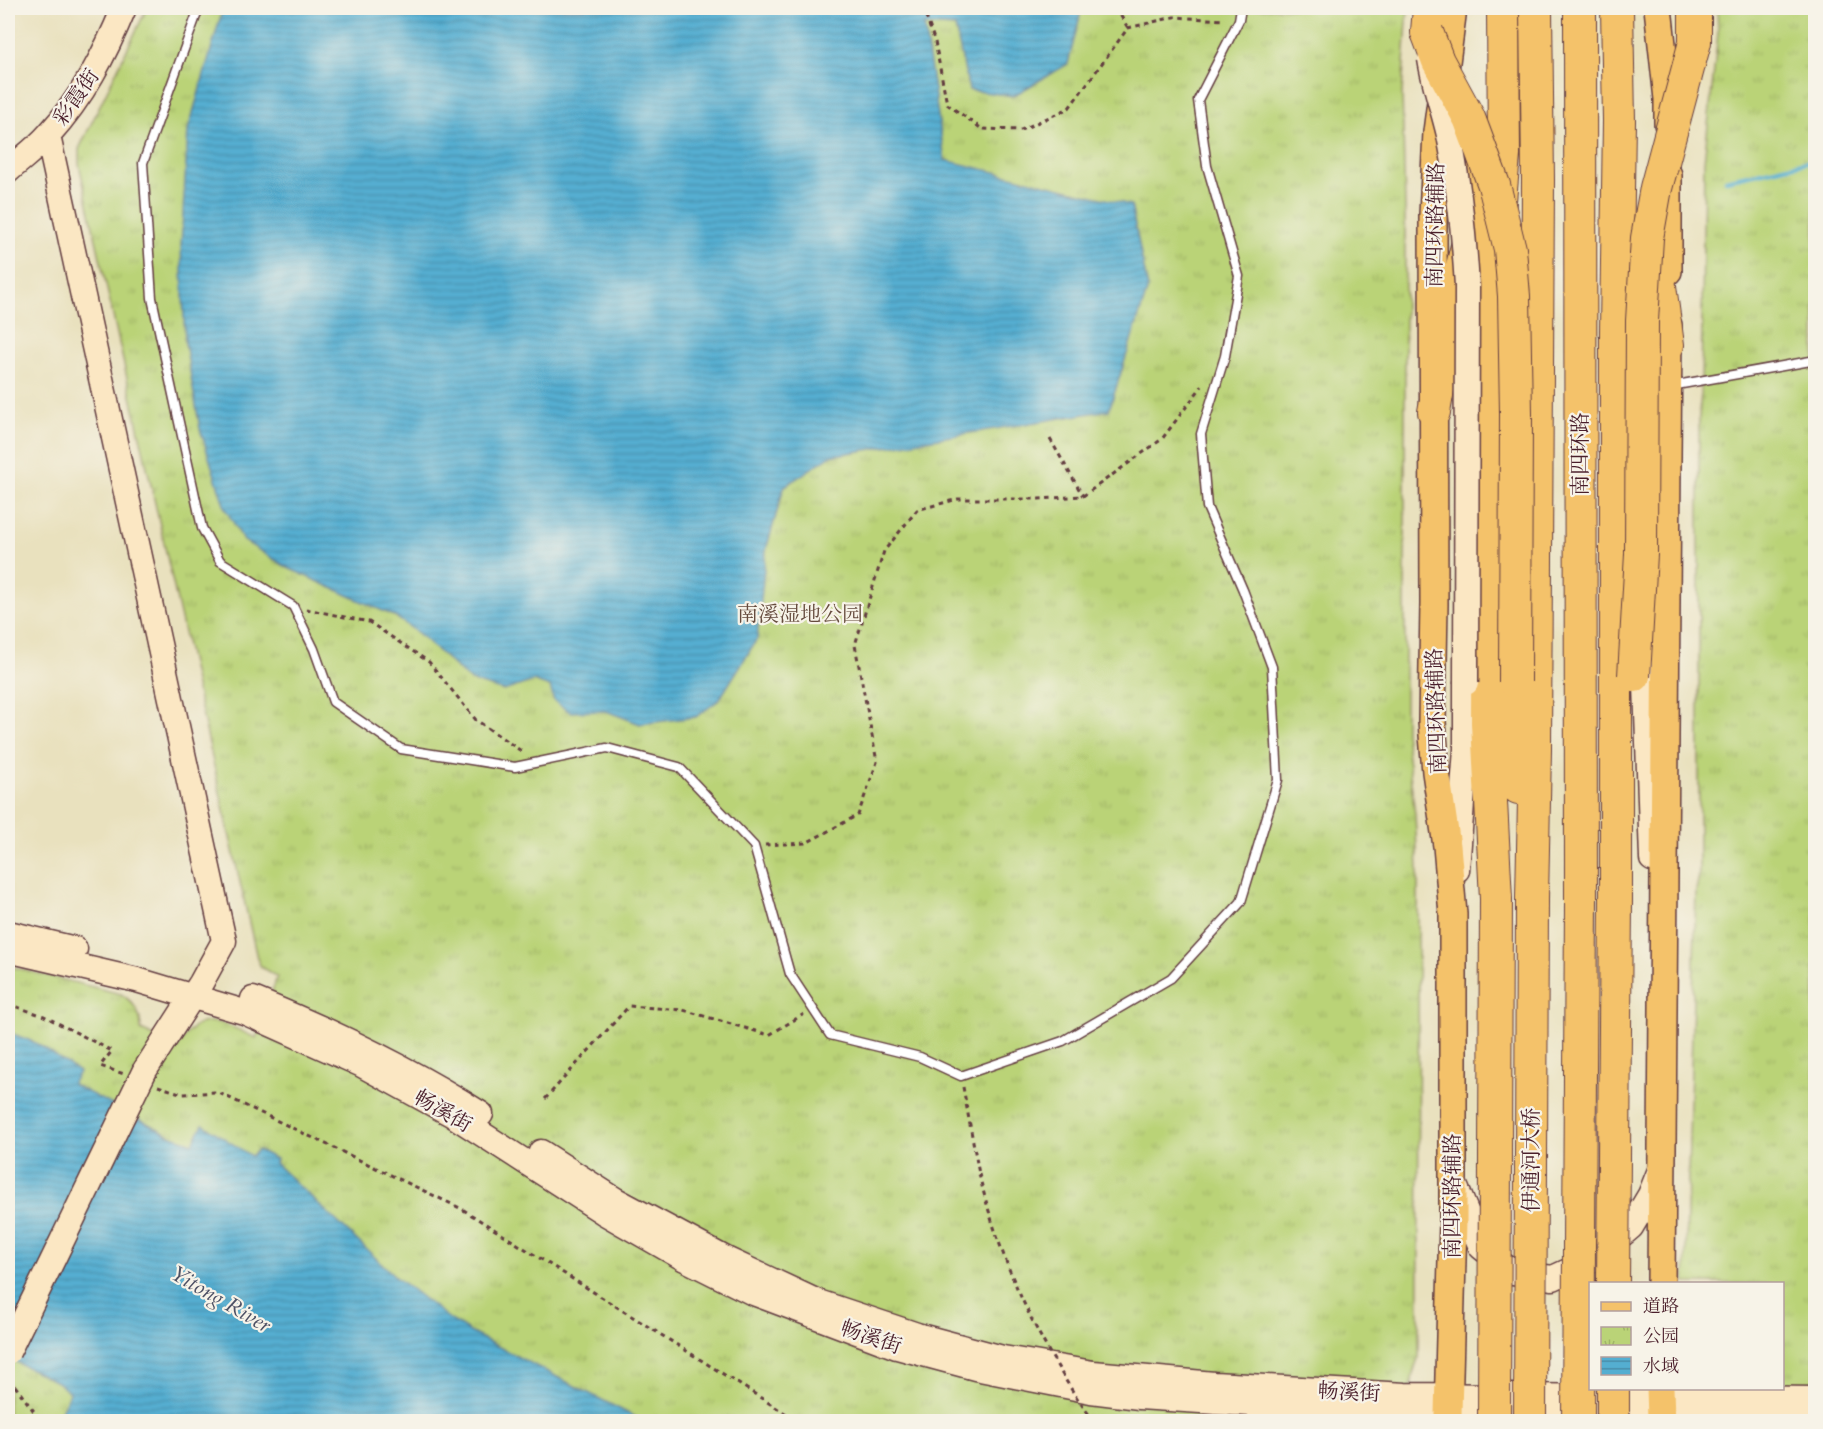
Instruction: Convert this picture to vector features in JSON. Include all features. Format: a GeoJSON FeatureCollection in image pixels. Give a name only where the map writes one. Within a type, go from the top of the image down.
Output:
{"type":"FeatureCollection","features":[{"type":"Feature","properties":{"kind":"highway"},"geometry":{"type":"LineString","coordinates":[[1434,412],[1452,309],[1479,195],[1493,117],[1503,8]]}},
{"type":"Feature","properties":{"kind":"highway"},"geometry":{"type":"LineString","coordinates":[[1494,1422],[1496,899],[1487,723],[1488,510],[1495,258],[1504,155],[1503,8]]}},
{"type":"Feature","properties":{"kind":"highway","name":"南四环路"},"geometry":{"type":"LineString","coordinates":[[1532,899],[1538,191],[1536,8]]}},
{"type":"Feature","properties":{"kind":"highway","name":"南四环路"},"geometry":{"type":"LineString","coordinates":[[1578,1422],[1581,900],[1580,8]]}},
{"type":"Feature","properties":{"kind":"highway"},"geometry":{"type":"LineString","coordinates":[[1613,1282],[1619,121],[1617,8]]}},
{"type":"Feature","properties":{"kind":"highway"},"geometry":{"type":"LineString","coordinates":[[1616,894],[1630,818],[1640,676],[1642,321],[1647,238],[1656,188],[1695,42],[1695,8]]}},
{"type":"Feature","properties":{"kind":"highway"},"geometry":{"type":"LineString","coordinates":[[1428,20],[1438,61],[1469,118],[1494,185],[1510,249],[1514,296],[1516,414],[1513,746],[1532,899]]}},
{"type":"Feature","properties":{"kind":"highway"},"geometry":{"type":"LineString","coordinates":[[1618,55],[1632,148],[1655,250],[1668,345]]}},
{"type":"Feature","properties":{"kind":"highway"},"geometry":{"type":"LineString","coordinates":[[1491,802],[1514,692]]}},
{"type":"Feature","properties":{"kind":"highway","name":"伊通河大桥"},"geometry":{"type":"LineString","coordinates":[[1530,1422],[1532,899]]}},
{"type":"Feature","properties":{"kind":"highway"},"geometry":{"type":"LineString","coordinates":[[1613,1390],[1613,1422]]}},
{"type":"Feature","properties":{"kind":"main road","name":"彩霞街"},"geometry":{"type":"LineString","coordinates":[[8,171],[48,136],[75,103],[99,64],[124,8]]}},
{"type":"Feature","properties":{"kind":"main road","name":"南四环路辅路"},"geometry":{"type":"LineString","coordinates":[[1449,1405],[1453,1180],[1453,914],[1432,722],[1433,215],[1437,132],[1453,8]]}},
{"type":"Feature","properties":{"kind":"main road"},"geometry":{"type":"LineString","coordinates":[[1658,8],[1668,99],[1661,1282]]}},
{"type":"Feature","properties":{"kind":"main road"},"geometry":{"type":"LineString","coordinates":[[1428,20],[1433,80],[1449,133],[1461,201],[1467,286],[1466,749],[1453,914]]}},
{"type":"Feature","properties":{"kind":"main road"},"geometry":{"type":"LineString","coordinates":[[8,1352],[142,1077],[224,941],[48,136]]}},
{"type":"Feature","properties":{"kind":"main road"},"geometry":{"type":"LineString","coordinates":[[1640,676],[1661,1005]]}},
{"type":"Feature","properties":{"kind":"main road","name":"畅溪街"},"geometry":{"type":"LineString","coordinates":[[8,933],[115,959],[196,990]]}},
{"type":"Feature","properties":{"kind":"main road","name":"畅溪街"},"geometry":{"type":"LineString","coordinates":[[8,950],[137,980],[244,995],[319,1025],[445,1091],[616,1200],[726,1259],[818,1302],[906,1332],[1003,1358],[1093,1373],[1214,1384],[1393,1395],[1449,1405],[1815,1399]]}},
{"type":"Feature","properties":{"kind":"main road"},"geometry":{"type":"LineString","coordinates":[[1453,1180],[1481,1246],[1513,1273],[1552,1278],[1592,1260],[1631,1227],[1661,1169]]}},
{"type":"Feature","properties":{"kind":"main road","name":"畅溪街"},"geometry":{"type":"LineString","coordinates":[[1661,1402],[1815,1417]]}},
{"type":"Feature","properties":{"kind":"lane"},"geometry":{"type":"LineString","coordinates":[[199,8],[143,163],[152,298],[202,528],[220,561],[293,606],[314,649],[333,702],[401,748],[515,767],[607,748],[679,767],[754,846],[790,974],[830,1035],[920,1057],[961,1076],[1063,1041],[1171,978],[1241,902],[1278,780],[1272,667],[1243,590],[1207,507],[1201,434],[1225,356],[1239,276],[1207,166],[1198,100],[1239,20],[1241,8]]}},
{"type":"Feature","properties":{"kind":"lane"},"geometry":{"type":"LineString","coordinates":[[1668,387],[1815,360]]}},
{"type":"Feature","properties":{"kind":"path"},"geometry":{"type":"LineString","coordinates":[[922,8],[935,42],[947,104],[982,129],[1022,130],[1069,108],[1128,28],[1174,17],[1239,20]]}},
{"type":"Feature","properties":{"kind":"path"},"geometry":{"type":"LineString","coordinates":[[1116,8],[1128,28]]}},
{"type":"Feature","properties":{"kind":"path"},"geometry":{"type":"LineString","coordinates":[[754,846],[806,843],[858,814],[878,762],[855,645],[884,551],[917,510],[958,499],[1039,499],[1083,496],[1161,439],[1204,383]]}},
{"type":"Feature","properties":{"kind":"path"},"geometry":{"type":"LineString","coordinates":[[1050,440],[1083,496]]}},
{"type":"Feature","properties":{"kind":"path"},"geometry":{"type":"LineString","coordinates":[[293,606],[369,622],[429,662],[476,720],[538,762]]}},
{"type":"Feature","properties":{"kind":"path"},"geometry":{"type":"LineString","coordinates":[[8,1004],[44,1016],[112,1051],[100,1066],[142,1077],[183,1094],[217,1092],[462,1209],[799,1422]]}},
{"type":"Feature","properties":{"kind":"path"},"geometry":{"type":"LineString","coordinates":[[545,1099],[629,1006],[682,1010],[770,1035],[813,1009]]}},
{"type":"Feature","properties":{"kind":"path"},"geometry":{"type":"LineString","coordinates":[[961,1076],[990,1222],[1033,1325],[1068,1384],[1095,1422]]}},
{"type":"Feature","properties":{"kind":"path"},"geometry":{"type":"LineString","coordinates":[[8,1380],[42,1422]]}},
{"type":"Feature","properties":{"kind":"green space","name":"南溪湿地公园"},"geometry":{"type":"Polygon","coordinates":[[[147,8],[1408,8],[1402,92],[1405,207],[1405,732],[1415,815],[1418,868],[1419,1357],[1413,1373],[1407,1421],[8,1422],[8,966],[121,994],[136,1009],[140,1018],[141,1030],[178,1047],[186,1035],[204,1023],[223,1024],[256,1038],[277,977],[261,967],[257,958],[79,164],[79,149],[147,8]]]}},
{"type":"Feature","properties":{"kind":"green space"},"geometry":{"type":"Polygon","coordinates":[[[1717,8],[1815,8],[1815,1421],[1784,1390],[1784,1282],[1685,1282],[1696,890],[1699,876],[1699,417],[1704,162],[1718,33],[1717,8]]]}},
{"type":"Feature","properties":{"kind":"water"},"geometry":{"type":"Polygon","coordinates":[[[223,8],[1078,8],[1080,16],[1068,64],[1013,96],[969,90],[955,27],[924,25],[945,160],[1131,205],[1148,288],[1109,410],[830,456],[784,487],[766,550],[757,639],[719,700],[696,717],[640,724],[606,711],[570,712],[554,701],[550,687],[533,681],[504,691],[471,681],[418,633],[394,616],[288,568],[244,541],[225,508],[200,429],[185,343],[181,246],[188,130],[223,8]]]}},
{"type":"Feature","properties":{"kind":"water","name":"Yitong River"},"geometry":{"type":"Polygon","coordinates":[[[8,1032],[36,1043],[79,1072],[72,1084],[172,1136],[193,1143],[203,1124],[251,1156],[258,1150],[276,1159],[275,1163],[397,1278],[451,1320],[643,1421],[83,1422],[61,1411],[70,1393],[57,1382],[8,1358],[8,1032]]]}},
{"type":"Feature","properties":{"kind":"waterway"},"geometry":{"type":"LineString","coordinates":[[1726,180],[1816,160]]}}]}
